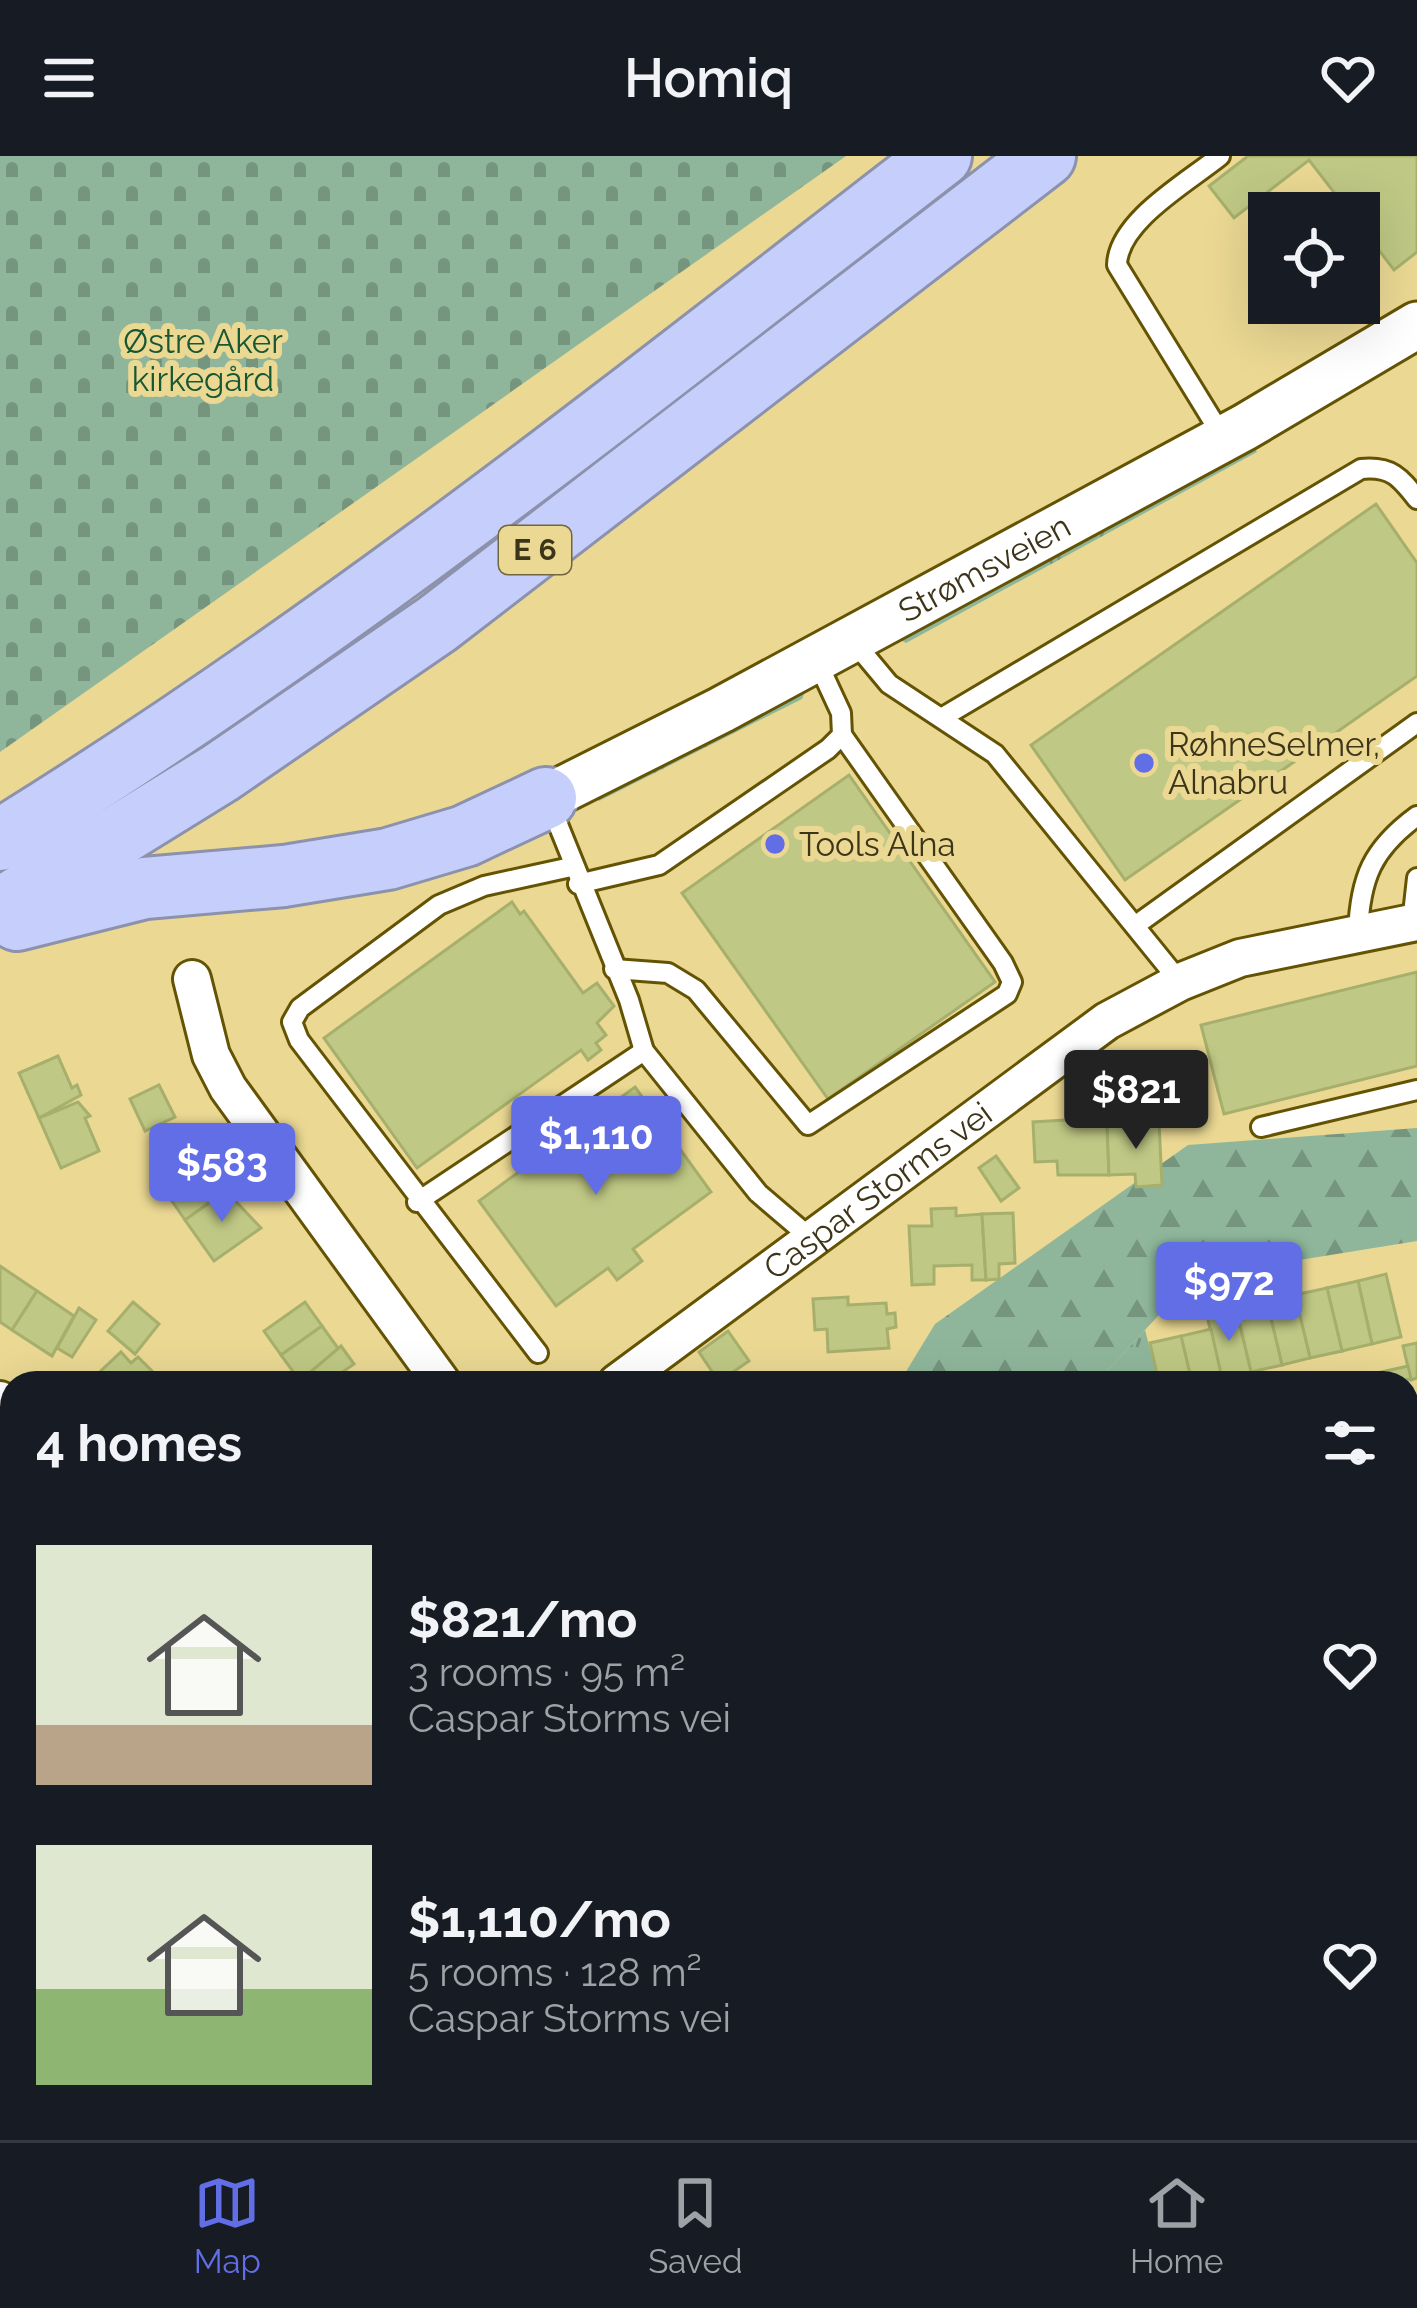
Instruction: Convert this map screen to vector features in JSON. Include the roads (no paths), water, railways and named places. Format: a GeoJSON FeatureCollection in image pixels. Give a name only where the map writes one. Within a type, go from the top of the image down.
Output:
{"type":"FeatureCollection","features":[{"type":"Feature","properties":{"kind":"highway","name":"E 6"},"geometry":{"type":"LineString","coordinates":[[0,840],[118,767],[392,579],[941,156]]}},
{"type":"Feature","properties":{"kind":"highway","name":"E 6"},"geometry":{"type":"LineString","coordinates":[[0,912],[239,761],[437,624],[1045,156]]}},
{"type":"Feature","properties":{"kind":"highway"},"geometry":{"type":"LineString","coordinates":[[0,912],[24,922],[145,889],[284,876],[388,859],[465,836],[546,798]]}},
{"type":"Feature","properties":{"kind":"street","name":"Strømsveien"},"geometry":{"type":"LineString","coordinates":[[546,798],[1223,439],[1417,325]]}},
{"type":"Feature","properties":{"kind":"street","name":"Caspar Storms vei"},"geometry":{"type":"LineString","coordinates":[[634,1371],[1107,1021],[1180,982],[1240,958],[1414,923]]}},
{"type":"Feature","properties":{"kind":"street"},"geometry":{"type":"LineString","coordinates":[[192,979],[211,1055],[228,1088],[433,1371]]}},
{"type":"Feature","properties":{"kind":"lane"},"geometry":{"type":"LineString","coordinates":[[1220,156],[1131,230],[1120,243],[1117,265],[1223,439]]}},
{"type":"Feature","properties":{"kind":"lane"},"geometry":{"type":"LineString","coordinates":[[943,717],[1361,470],[1380,467],[1398,475],[1417,499]]}},
{"type":"Feature","properties":{"kind":"lane"},"geometry":{"type":"LineString","coordinates":[[834,649],[995,754],[1180,982]]}},
{"type":"Feature","properties":{"kind":"lane"},"geometry":{"type":"LineString","coordinates":[[614,969],[668,974],[696,990],[808,1125],[1007,994],[1012,982],[1003,963],[842,735],[834,649]]}},
{"type":"Feature","properties":{"kind":"lane"},"geometry":{"type":"LineString","coordinates":[[1136,925],[1417,723]]}},
{"type":"Feature","properties":{"kind":"lane"},"geometry":{"type":"LineString","coordinates":[[538,1353],[417,1202],[299,1040],[292,1022],[300,1008],[439,905],[484,886],[659,865],[842,735]]}},
{"type":"Feature","properties":{"kind":"lane"},"geometry":{"type":"LineString","coordinates":[[546,798],[644,1052],[758,1193],[814,1240]]}},
{"type":"Feature","properties":{"kind":"lane"},"geometry":{"type":"LineString","coordinates":[[1358,933],[1365,874],[1392,834],[1417,815]]}},
{"type":"Feature","properties":{"kind":"lane"},"geometry":{"type":"LineString","coordinates":[[1414,923],[1417,878]]}},
{"type":"Feature","properties":{"kind":"lane"},"geometry":{"type":"LineString","coordinates":[[417,1202],[579,1089],[644,1052]]}},
{"type":"Feature","properties":{"kind":"lane"},"geometry":{"type":"LineString","coordinates":[[1261,1126],[1417,1090]]}},
{"type":"Feature","properties":{"kind":"place","name":"RøhneSelmer, Alnabru"},"geometry":{"type":"Point","coordinates":[1144,763]}},
{"type":"Feature","properties":{"kind":"place","name":"Tools Alna"},"geometry":{"type":"Point","coordinates":[775,844]}},
{"type":"Feature","properties":{"kind":"park label","name":"Østre Aker kirkegård"},"geometry":{"type":"Point","coordinates":[203,360]}}]}
